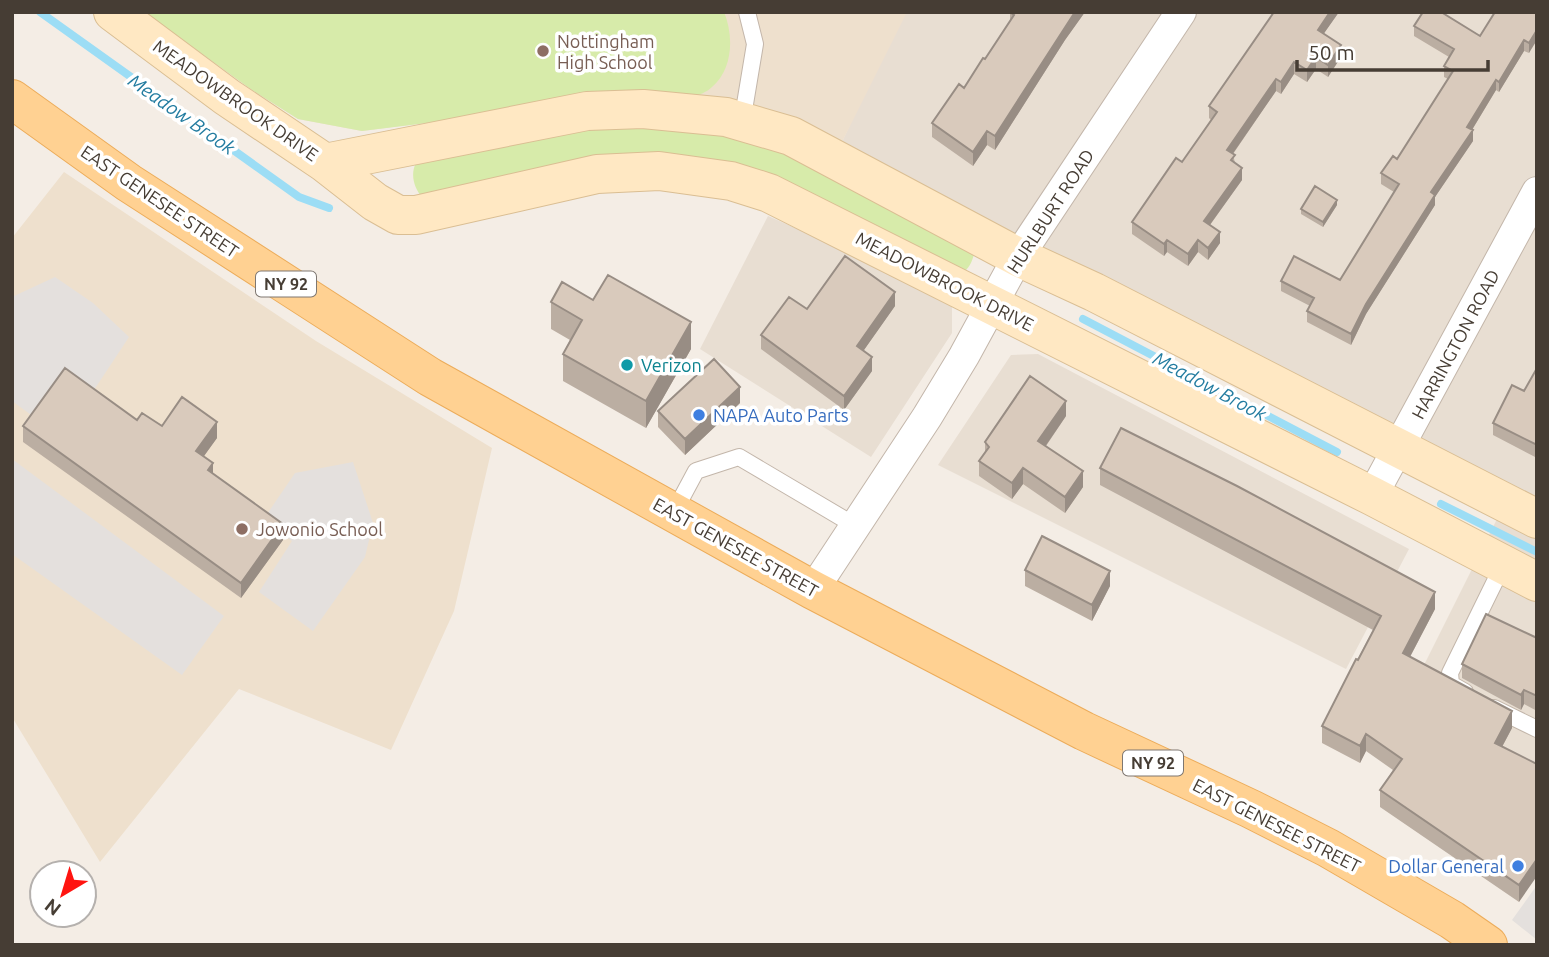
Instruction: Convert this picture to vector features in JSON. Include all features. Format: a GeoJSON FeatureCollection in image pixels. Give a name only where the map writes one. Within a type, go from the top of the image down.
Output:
{"type":"FeatureCollection","features":[{"type":"Feature","properties":{"kind":"main road","name":"EAST GENESEE STREET"},"geometry":{"type":"LineString","coordinates":[[12,99],[129,183],[430,377],[813,590],[1084,731],[1328,848],[1452,920],[1488,945]]}},
{"type":"Feature","properties":{"kind":"street","name":"MEADOWBROOK DRIVE"},"geometry":{"type":"LineString","coordinates":[[113,12],[227,97],[325,163],[375,202],[398,215],[416,215],[597,174],[659,171],[731,181],[769,193],[1372,496],[1537,582]]}},
{"type":"Feature","properties":{"kind":"street","name":"HURLBURT ROAD"},"geometry":{"type":"LineString","coordinates":[[813,590],[927,417],[1018,257],[1181,12]]}},
{"type":"Feature","properties":{"kind":"street","name":"MEADOWBROOK DRIVE"},"geometry":{"type":"LineString","coordinates":[[325,163],[587,111],[643,109],[726,117],[791,136],[1018,257],[1106,298],[1537,519]]}},
{"type":"Feature","properties":{"kind":"street","name":"HARRINGTON ROAD"},"geometry":{"type":"LineString","coordinates":[[1372,496],[1537,192]]}},
{"type":"Feature","properties":{"kind":"lane"},"geometry":{"type":"LineString","coordinates":[[742,122],[755,44],[747,12]]}},
{"type":"Feature","properties":{"kind":"lane"},"geometry":{"type":"LineString","coordinates":[[674,512],[696,471],[739,457],[854,525]]}},
{"type":"Feature","properties":{"kind":"lane"},"geometry":{"type":"LineString","coordinates":[[1503,565],[1450,673],[1451,684],[1537,729]]}},
{"type":"Feature","properties":{"kind":"shaded area","name":"Nottingham High School"},"geometry":{"type":"Polygon","coordinates":[[[144,12],[907,12],[842,142],[602,100],[362,131],[298,119],[252,90],[144,12]]]}},
{"type":"Feature","properties":{"kind":"shaded area"},"geometry":{"type":"Polygon","coordinates":[[[902,12],[1537,12],[1537,781],[1400,713],[1509,495],[932,193],[842,142],[902,12]]]}},
{"type":"Feature","properties":{"kind":"shaded area","name":"Jowonio School"},"geometry":{"type":"Polygon","coordinates":[[[64,172],[316,341],[492,448],[454,611],[391,750],[239,689],[100,862],[12,717],[12,238],[64,172]]]}},
{"type":"Feature","properties":{"kind":"shaded area"},"geometry":{"type":"Polygon","coordinates":[[[768,216],[929,287],[952,306],[952,333],[871,457],[700,349],[768,216]]]}},
{"type":"Feature","properties":{"kind":"shaded area"},"geometry":{"type":"Polygon","coordinates":[[[55,277],[93,303],[129,337],[90,396],[34,417],[12,401],[12,297],[55,277]]]}},
{"type":"Feature","properties":{"kind":"shaded area"},"geometry":{"type":"Polygon","coordinates":[[[1038,354],[1409,549],[1346,669],[938,465],[1011,355],[1038,354]]]}},
{"type":"Feature","properties":{"kind":"shaded area"},"geometry":{"type":"Polygon","coordinates":[[[12,459],[224,616],[182,675],[12,554],[12,459]]]}},
{"type":"Feature","properties":{"kind":"shaded area"},"geometry":{"type":"Polygon","coordinates":[[[353,462],[373,523],[365,557],[313,631],[259,592],[292,541],[263,520],[295,473],[353,462]]]}},
{"type":"Feature","properties":{"kind":"shaded area"},"geometry":{"type":"Polygon","coordinates":[[[1537,885],[1537,940],[1512,920],[1537,885]]]}},
{"type":"Feature","properties":{"kind":"green space","name":"Nottingham High School"},"geometry":{"type":"Polygon","coordinates":[[[144,12],[724,12],[729,31],[730,52],[719,80],[708,90],[692,97],[508,113],[362,131],[298,119],[252,90],[144,12]]]}},
{"type":"Feature","properties":{"kind":"green space"},"geometry":{"type":"Polygon","coordinates":[[[680,124],[787,152],[974,254],[971,262],[962,273],[772,184],[422,197],[414,181],[416,163],[530,133],[680,124]]]}},
{"type":"Feature","properties":{"kind":"building"},"geometry":{"type":"Polygon","coordinates":[[[1010,12],[1075,12],[995,136],[987,131],[973,152],[932,123],[959,84],[964,88],[983,58],[985,59],[1014,15],[1010,12]]]}},
{"type":"Feature","properties":{"kind":"building"},"geometry":{"type":"Polygon","coordinates":[[[1274,12],[1330,12],[1318,30],[1341,45],[1328,65],[1316,57],[1307,70],[1294,62],[1281,82],[1276,79],[1227,150],[1235,155],[1231,160],[1242,168],[1204,221],[1220,232],[1208,248],[1198,240],[1188,254],[1167,240],[1164,244],[1132,222],[1176,158],[1182,162],[1217,112],[1209,106],[1274,12]]]}},
{"type":"Feature","properties":{"kind":"building"},"geometry":{"type":"Polygon","coordinates":[[[1423,12],[1441,12],[1480,36],[1495,12],[1537,12],[1537,30],[1529,43],[1524,40],[1499,82],[1496,80],[1467,127],[1473,130],[1431,192],[1435,195],[1366,304],[1351,334],[1307,311],[1314,298],[1281,281],[1294,256],[1340,280],[1399,184],[1381,173],[1393,156],[1397,159],[1453,71],[1444,66],[1454,49],[1414,26],[1423,12]]]}},
{"type":"Feature","properties":{"kind":"building"},"geometry":{"type":"Polygon","coordinates":[[[1315,186],[1337,200],[1323,222],[1301,209],[1315,186]]]}},
{"type":"Feature","properties":{"kind":"building"},"geometry":{"type":"Polygon","coordinates":[[[845,256],[895,292],[857,346],[872,357],[844,396],[761,335],[789,297],[807,309],[845,256]]]}},
{"type":"Feature","properties":{"kind":"building"},"geometry":{"type":"Polygon","coordinates":[[[608,275],[691,322],[646,401],[563,354],[582,320],[551,302],[562,282],[593,300],[608,275]]]}},
{"type":"Feature","properties":{"kind":"building"},"geometry":{"type":"Polygon","coordinates":[[[714,359],[740,387],[685,439],[658,411],[714,359]]]}},
{"type":"Feature","properties":{"kind":"building"},"geometry":{"type":"Polygon","coordinates":[[[65,368],[137,420],[142,413],[162,426],[182,397],[217,422],[196,451],[213,463],[208,470],[283,524],[241,583],[23,426],[65,368]]]}},
{"type":"Feature","properties":{"kind":"building"},"geometry":{"type":"Polygon","coordinates":[[[1537,368],[1537,445],[1493,423],[1512,385],[1524,391],[1537,368]]]}},
{"type":"Feature","properties":{"kind":"building"},"geometry":{"type":"Polygon","coordinates":[[[1030,376],[1066,401],[1038,441],[1083,471],[1065,497],[1023,468],[1012,483],[979,461],[989,447],[985,442],[1030,376]]]}},
{"type":"Feature","properties":{"kind":"building"},"geometry":{"type":"Polygon","coordinates":[[[1121,428],[1237,486],[1435,592],[1403,653],[1512,711],[1495,743],[1537,764],[1537,859],[1519,885],[1380,790],[1402,759],[1366,734],[1360,746],[1322,726],[1381,616],[1100,468],[1121,428]]]}},
{"type":"Feature","properties":{"kind":"building"},"geometry":{"type":"Polygon","coordinates":[[[1042,536],[1110,571],[1092,605],[1025,570],[1042,536]]]}},
{"type":"Feature","properties":{"kind":"building"},"geometry":{"type":"Polygon","coordinates":[[[1486,614],[1537,638],[1537,696],[1524,690],[1521,695],[1462,664],[1486,614]]]}},
{"type":"Feature","properties":{"kind":"waterway","name":"Meadow Brook"},"geometry":{"type":"LineString","coordinates":[[40,12],[299,197],[329,208]]}},
{"type":"Feature","properties":{"kind":"waterway","name":"Meadow Brook"},"geometry":{"type":"LineString","coordinates":[[1083,319],[1337,452]]}},
{"type":"Feature","properties":{"kind":"waterway","name":"Meadow Brook"},"geometry":{"type":"LineString","coordinates":[[1441,504],[1537,552]]}},
{"type":"Feature","properties":{"kind":"place","name":"Nottingham High School"},"geometry":{"type":"Point","coordinates":[543,51]}},
{"type":"Feature","properties":{"kind":"place","name":"Verizon"},"geometry":{"type":"Point","coordinates":[627,365]}},
{"type":"Feature","properties":{"kind":"place","name":"NAPA Auto Parts"},"geometry":{"type":"Point","coordinates":[699,415]}},
{"type":"Feature","properties":{"kind":"place","name":"Jowonio School"},"geometry":{"type":"Point","coordinates":[242,529]}},
{"type":"Feature","properties":{"kind":"place","name":"Dollar General"},"geometry":{"type":"Point","coordinates":[1518,866]}}]}
